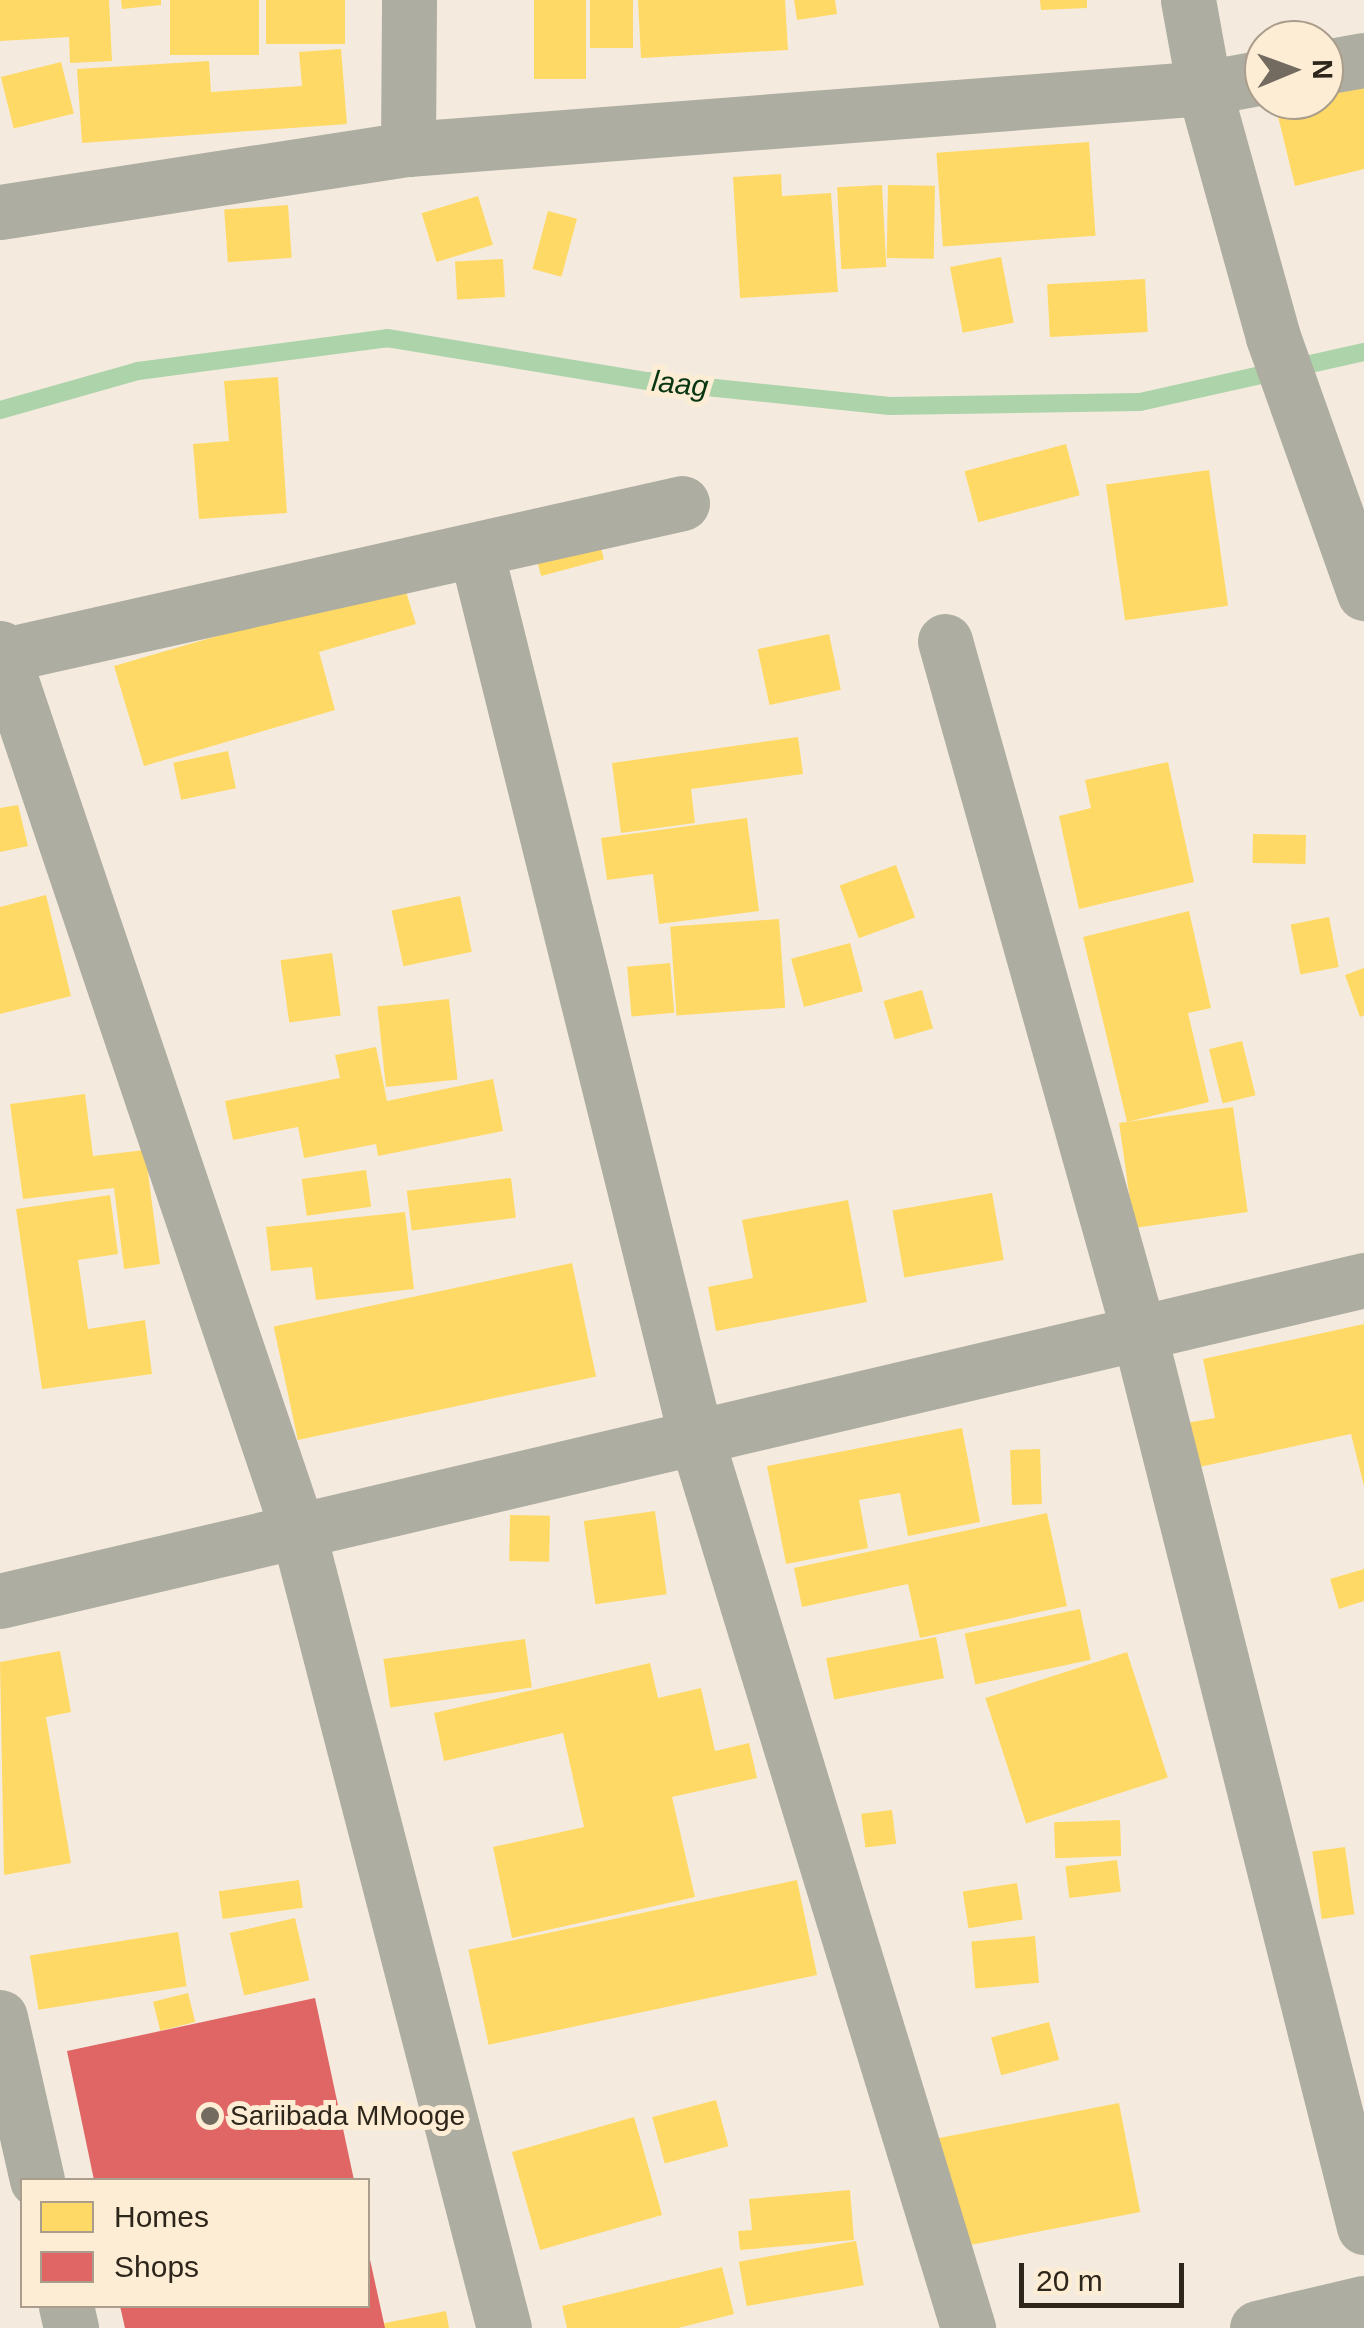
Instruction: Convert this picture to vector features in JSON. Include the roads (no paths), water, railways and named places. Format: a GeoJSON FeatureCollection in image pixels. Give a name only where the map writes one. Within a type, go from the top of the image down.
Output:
{"type":"FeatureCollection","features":[{"type":"Feature","properties":{"kind":"street"},"geometry":{"type":"LineString","coordinates":[[408,148],[409,0]]}},
{"type":"Feature","properties":{"kind":"street"},"geometry":{"type":"LineString","coordinates":[[1188,0],[1204,88],[1273,338],[1364,593]]}},
{"type":"Feature","properties":{"kind":"street"},"geometry":{"type":"LineString","coordinates":[[0,212],[408,148],[1204,88],[1244,81]]}},
{"type":"Feature","properties":{"kind":"street"},"geometry":{"type":"LineString","coordinates":[[504,2328],[298,1531],[2,653],[682,503]]}},
{"type":"Feature","properties":{"kind":"street"},"geometry":{"type":"LineString","coordinates":[[476,551],[696,1438],[968,2328]]}},
{"type":"Feature","properties":{"kind":"street"},"geometry":{"type":"LineString","coordinates":[[946,641],[1140,1333],[1364,2227]]}},
{"type":"Feature","properties":{"kind":"street"},"geometry":{"type":"LineString","coordinates":[[0,1601],[1364,1280]]}},
{"type":"Feature","properties":{"kind":"street"},"geometry":{"type":"LineString","coordinates":[[0,2016],[37,2178]]}},
{"type":"Feature","properties":{"kind":"street"},"geometry":{"type":"LineString","coordinates":[[1257,2328],[1364,2303]]}},
{"type":"Feature","properties":{"kind":"waterway","name":"laag"},"geometry":{"type":"LineString","coordinates":[[0,410],[138,371],[387,338],[648,381],[890,406],[1140,402],[1364,352]]}},
{"type":"Feature","properties":{"kind":"place","name":"Sariibada MMooge"},"geometry":{"type":"Point","coordinates":[210,2116]}}]}
